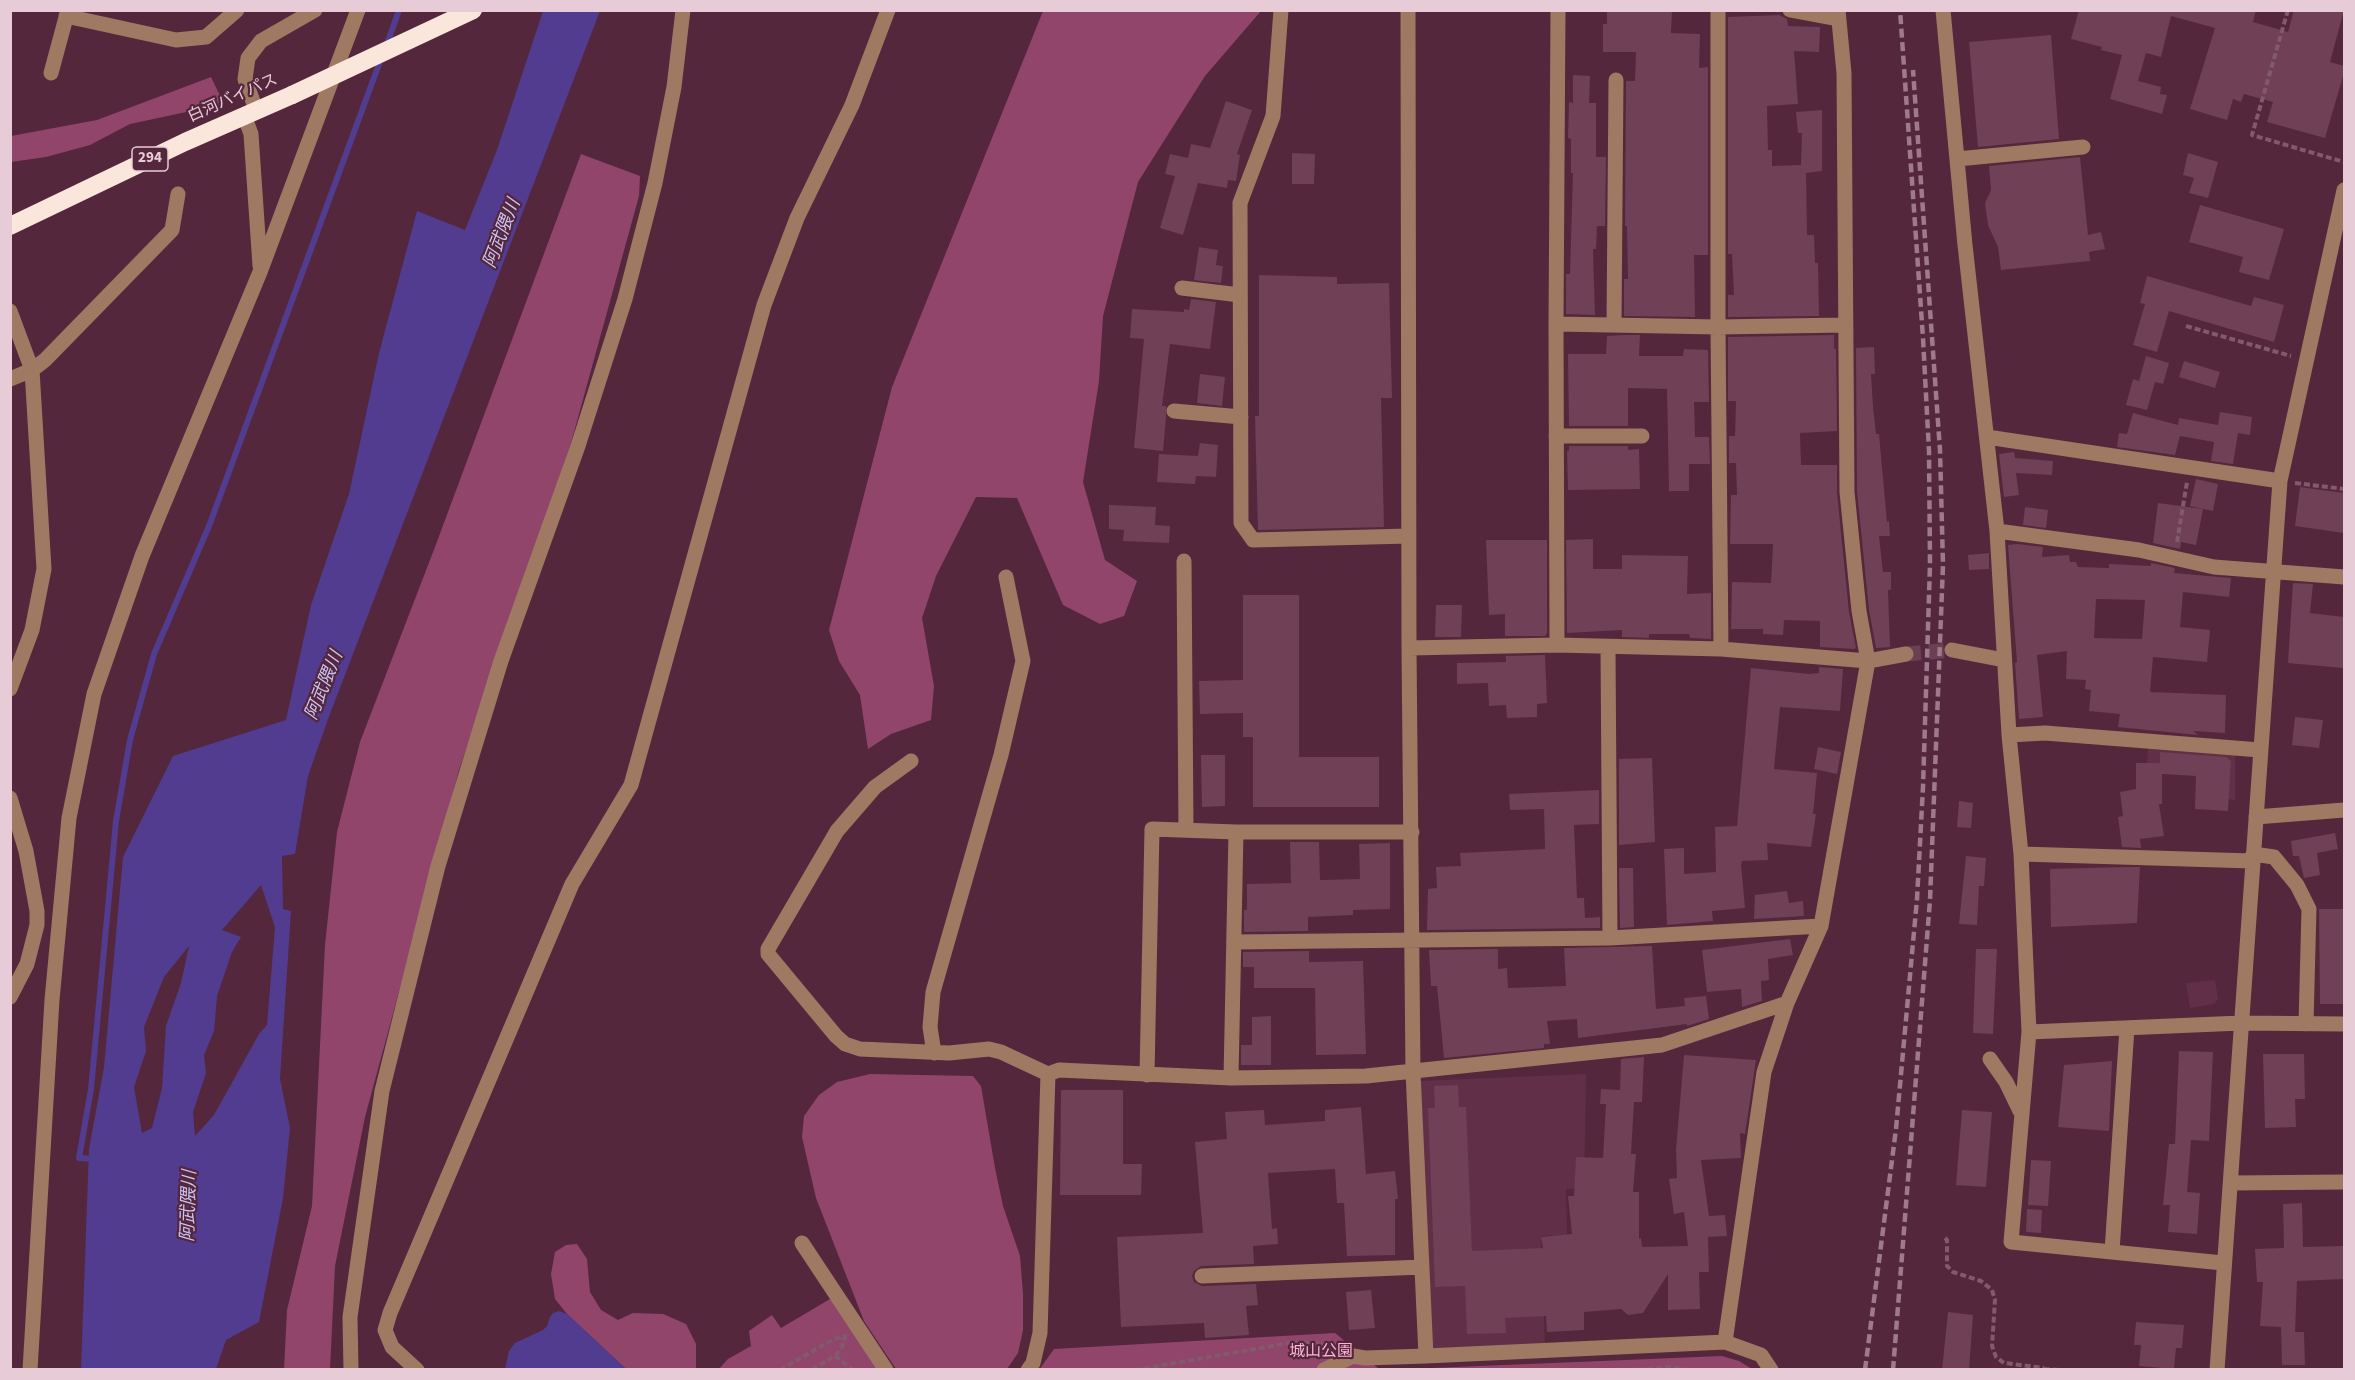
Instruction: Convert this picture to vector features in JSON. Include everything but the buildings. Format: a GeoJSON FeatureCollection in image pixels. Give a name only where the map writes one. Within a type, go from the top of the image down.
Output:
{"type":"FeatureCollection","features":[{"type":"Feature","properties":{"kind":"highway","name":"白河バイパス"},"geometry":{"type":"LineString","coordinates":[[10,226],[472,10]]}},
{"type":"Feature","properties":{"kind":"street"},"geometry":{"type":"LineString","coordinates":[[51,73],[67,13],[176,40],[206,37],[237,10]]}},
{"type":"Feature","properties":{"kind":"street"},"geometry":{"type":"LineString","coordinates":[[260,272],[250,112],[245,79],[248,58],[261,41],[315,10]]}},
{"type":"Feature","properties":{"kind":"street"},"geometry":{"type":"LineString","coordinates":[[30,1370],[53,989],[69,818],[94,694],[142,556],[260,272],[358,10]]}},
{"type":"Feature","properties":{"kind":"street"},"geometry":{"type":"LineString","coordinates":[[351,1370],[350,1317],[385,1079],[432,888],[501,661],[578,446],[626,299],[655,183],[674,87],[683,10]]}},
{"type":"Feature","properties":{"kind":"street"},"geometry":{"type":"LineString","coordinates":[[417,1370],[392,1347],[385,1330],[390,1312],[572,885],[632,785],[764,305],[797,218],[852,105],[888,10]]}},
{"type":"Feature","properties":{"kind":"street"},"geometry":{"type":"LineString","coordinates":[[1281,10],[1273,116],[1240,203],[1241,523],[1253,540],[1409,536]]}},
{"type":"Feature","properties":{"kind":"street"},"geometry":{"type":"LineString","coordinates":[[1408,10],[1411,941],[1413,1072],[1426,1356]]}},
{"type":"Feature","properties":{"kind":"street"},"geometry":{"type":"LineString","coordinates":[[1557,645],[1558,10]]}},
{"type":"Feature","properties":{"kind":"street"},"geometry":{"type":"LineString","coordinates":[[1718,10],[1721,649]]}},
{"type":"Feature","properties":{"kind":"street"},"geometry":{"type":"LineString","coordinates":[[1725,1342],[1764,1072],[1787,1003],[1821,926],[1868,661],[1859,611],[1847,492],[1844,73],[1838,15],[1790,10]]}},
{"type":"Feature","properties":{"kind":"street"},"geometry":{"type":"LineString","coordinates":[[1943,10],[1997,531],[2009,735],[2021,854],[2029,1032],[2011,1242],[2223,1263]]}},
{"type":"Feature","properties":{"kind":"street"},"geometry":{"type":"LineString","coordinates":[[1614,325],[1616,80]]}},
{"type":"Feature","properties":{"kind":"street"},"geometry":{"type":"LineString","coordinates":[[1957,159],[2083,147]]}},
{"type":"Feature","properties":{"kind":"street"},"geometry":{"type":"LineString","coordinates":[[2217,1370],[2280,482],[2306,360],[2339,233],[2344,190]]}},
{"type":"Feature","properties":{"kind":"street"},"geometry":{"type":"LineString","coordinates":[[10,379],[32,370],[172,230],[178,194]]}},
{"type":"Feature","properties":{"kind":"street"},"geometry":{"type":"LineString","coordinates":[[1182,288],[1240,296]]}},
{"type":"Feature","properties":{"kind":"street"},"geometry":{"type":"LineString","coordinates":[[10,311],[32,370],[44,569],[32,630],[10,689]]}},
{"type":"Feature","properties":{"kind":"street"},"geometry":{"type":"LineString","coordinates":[[1556,324],[1718,327],[1846,325]]}},
{"type":"Feature","properties":{"kind":"street"},"geometry":{"type":"LineString","coordinates":[[1174,411],[1241,417]]}},
{"type":"Feature","properties":{"kind":"street"},"geometry":{"type":"LineString","coordinates":[[1556,436],[1642,436]]}},
{"type":"Feature","properties":{"kind":"street"},"geometry":{"type":"LineString","coordinates":[[1987,437],[2280,482]]}},
{"type":"Feature","properties":{"kind":"street"},"geometry":{"type":"LineString","coordinates":[[1997,531],[2139,550],[2214,567],[2344,577]]}},
{"type":"Feature","properties":{"kind":"street"},"geometry":{"type":"LineString","coordinates":[[1184,561],[1186,830]]}},
{"type":"Feature","properties":{"kind":"street"},"geometry":{"type":"LineString","coordinates":[[934,1053],[930,1027],[933,992],[1001,755],[1023,661],[1006,578]]}},
{"type":"Feature","properties":{"kind":"street"},"geometry":{"type":"LineString","coordinates":[[1409,648],[1557,645],[1721,649],[1868,661],[1906,654]]}},
{"type":"Feature","properties":{"kind":"street"},"geometry":{"type":"LineString","coordinates":[[1608,648],[1610,938]]}},
{"type":"Feature","properties":{"kind":"street"},"geometry":{"type":"LineString","coordinates":[[1952,650],[2004,660]]}},
{"type":"Feature","properties":{"kind":"street"},"geometry":{"type":"LineString","coordinates":[[2009,735],[2045,733],[2260,750]]}},
{"type":"Feature","properties":{"kind":"street"},"geometry":{"type":"LineString","coordinates":[[911,761],[875,787],[837,831],[768,949],[768,954],[845,1044],[860,1049],[934,1053],[989,1049],[1001,1052],[1048,1074],[1059,1070],[1231,1078],[1366,1076],[1662,1045],[1787,1003]]}},
{"type":"Feature","properties":{"kind":"street"},"geometry":{"type":"LineString","coordinates":[[10,798],[26,852],[37,910],[37,925],[27,964],[10,997]]}},
{"type":"Feature","properties":{"kind":"street"},"geometry":{"type":"LineString","coordinates":[[2256,817],[2344,810]]}},
{"type":"Feature","properties":{"kind":"street"},"geometry":{"type":"LineString","coordinates":[[1147,1074],[1152,828],[1236,832],[1412,832]]}},
{"type":"Feature","properties":{"kind":"street"},"geometry":{"type":"LineString","coordinates":[[1231,1078],[1236,832]]}},
{"type":"Feature","properties":{"kind":"street"},"geometry":{"type":"LineString","coordinates":[[2021,854],[2274,857],[2297,885],[2309,909],[2306,1024]]}},
{"type":"Feature","properties":{"kind":"street"},"geometry":{"type":"LineString","coordinates":[[1234,942],[1610,938],[1821,926]]}},
{"type":"Feature","properties":{"kind":"street"},"geometry":{"type":"LineString","coordinates":[[2029,1032],[2241,1023],[2344,1024]]}},
{"type":"Feature","properties":{"kind":"street"},"geometry":{"type":"LineString","coordinates":[[2112,1251],[2127,1028]]}},
{"type":"Feature","properties":{"kind":"street"},"geometry":{"type":"LineString","coordinates":[[1990,1059],[2006,1082],[2021,1113]]}},
{"type":"Feature","properties":{"kind":"street"},"geometry":{"type":"LineString","coordinates":[[1028,1370],[1033,1364],[1040,1333],[1048,1074]]}},
{"type":"Feature","properties":{"kind":"street"},"geometry":{"type":"LineString","coordinates":[[2231,1184],[2344,1182]]}},
{"type":"Feature","properties":{"kind":"street"},"geometry":{"type":"LineString","coordinates":[[802,1243],[886,1370]]}},
{"type":"Feature","properties":{"kind":"street"},"geometry":{"type":"LineString","coordinates":[[1202,1276],[1422,1267]]}},
{"type":"Feature","properties":{"kind":"street"},"geometry":{"type":"LineString","coordinates":[[1324,1370],[1353,1356],[1365,1358],[1426,1356],[1725,1342],[1761,1355],[1771,1370]]}},
{"type":"Feature","properties":{"kind":"path"},"geometry":{"type":"LineString","coordinates":[[2288,10],[2252,135],[2344,162]]}},
{"type":"Feature","properties":{"kind":"path"},"geometry":{"type":"LineString","coordinates":[[2186,326],[2306,360]]}},
{"type":"Feature","properties":{"kind":"path"},"geometry":{"type":"LineString","coordinates":[[2174,558],[2189,469]]}},
{"type":"Feature","properties":{"kind":"path"},"geometry":{"type":"LineString","coordinates":[[2280,482],[2344,489]]}},
{"type":"Feature","properties":{"kind":"path"},"geometry":{"type":"LineString","coordinates":[[1945,1238],[1947,1240],[1947,1266],[1953,1272],[1981,1281],[1992,1290],[1995,1300],[1992,1346],[1996,1357],[2004,1363],[2059,1370]]}},
{"type":"Feature","properties":{"kind":"path"},"geometry":{"type":"LineString","coordinates":[[780,1370],[834,1339],[845,1336],[842,1347],[835,1356],[811,1370]]}},
{"type":"Feature","properties":{"kind":"path"},"geometry":{"type":"LineString","coordinates":[[1135,1370],[1289,1343],[1338,1344],[1353,1356]]}},
{"type":"Feature","properties":{"kind":"path"},"geometry":{"type":"LineString","coordinates":[[835,1356],[853,1370]]}},
{"type":"Feature","properties":{"kind":"path"},"geometry":{"type":"LineString","coordinates":[[1629,1370],[1670,1367],[1690,1370]]}},
{"type":"Feature","properties":{"kind":"shaded area"},"geometry":{"type":"Polygon","coordinates":[[[2148,747],[2235,754],[2235,800],[2200,796],[2199,765],[2162,771],[2161,793],[2146,789],[2148,747]]]}},
{"type":"Feature","properties":{"kind":"shaded area"},"geometry":{"type":"Polygon","coordinates":[[[2215,980],[2218,999],[2214,1004],[2190,1008],[2186,983],[2215,980]]]}},
{"type":"Feature","properties":{"kind":"shaded area"},"geometry":{"type":"Polygon","coordinates":[[[1586,1074],[1584,1188],[1566,1189],[1567,1235],[1541,1236],[1545,1347],[1430,1351],[1420,1081],[1586,1074]]]}},
{"type":"Feature","properties":{"kind":"green space"},"geometry":{"type":"Polygon","coordinates":[[[1043,11],[1261,11],[1205,76],[1138,182],[1103,316],[1099,381],[1083,482],[1105,560],[1137,581],[1124,616],[1100,624],[1063,605],[1017,498],[976,497],[936,576],[922,618],[934,686],[931,720],[891,734],[868,749],[860,695],[839,661],[829,630],[892,387],[1043,11]]]}},
{"type":"Feature","properties":{"kind":"green space"},"geometry":{"type":"Polygon","coordinates":[[[211,77],[224,104],[130,124],[90,145],[46,157],[11,162],[11,136],[97,120],[211,77]]]}},
{"type":"Feature","properties":{"kind":"green space"},"geometry":{"type":"Polygon","coordinates":[[[581,154],[640,176],[639,196],[571,443],[459,770],[365,1117],[335,1266],[330,1369],[284,1370],[287,1310],[312,1206],[325,945],[337,832],[360,742],[581,154]]]}},
{"type":"Feature","properties":{"kind":"green space"},"geometry":{"type":"Polygon","coordinates":[[[870,1074],[973,1076],[981,1086],[1003,1206],[1020,1256],[1023,1330],[1018,1353],[1007,1369],[896,1369],[864,1321],[816,1198],[802,1137],[804,1116],[819,1095],[837,1082],[870,1074]]]}},
{"type":"Feature","properties":{"kind":"green space"},"geometry":{"type":"Polygon","coordinates":[[[577,1244],[587,1259],[590,1292],[601,1310],[618,1320],[633,1313],[663,1314],[686,1324],[696,1344],[696,1369],[626,1369],[567,1314],[555,1299],[551,1274],[555,1252],[566,1245],[577,1244]]]}},
{"type":"Feature","properties":{"kind":"green space"},"geometry":{"type":"Polygon","coordinates":[[[835,1296],[883,1370],[718,1370],[728,1359],[751,1346],[749,1331],[772,1315],[781,1328],[835,1296]]]}},
{"type":"Feature","properties":{"kind":"green space","name":"城山公園"},"geometry":{"type":"Polygon","coordinates":[[[1335,1333],[1379,1369],[1039,1370],[1054,1349],[1335,1333]]]}},
{"type":"Feature","properties":{"kind":"green space"},"geometry":{"type":"Polygon","coordinates":[[[1722,1356],[1739,1361],[1752,1369],[1407,1369],[1722,1356]]]}},
{"type":"Feature","properties":{"kind":"water","name":"阿武隈川"},"geometry":{"type":"Polygon","coordinates":[[[543,11],[600,11],[328,719],[308,776],[295,854],[282,856],[283,909],[291,911],[280,1079],[290,1128],[283,1198],[259,1322],[226,1340],[216,1369],[81,1369],[89,1149],[104,1067],[123,857],[173,756],[286,720],[311,605],[349,494],[379,353],[417,211],[465,230],[497,150],[543,11]],[[261,885],[222,930],[241,937],[232,952],[217,996],[214,1031],[204,1055],[206,1073],[193,1112],[195,1136],[214,1115],[259,1034],[267,1025],[275,927],[261,885]],[[189,946],[164,977],[144,1027],[146,1051],[134,1087],[142,1133],[152,1128],[162,1088],[166,1026],[181,983],[189,946]]]}},
{"type":"Feature","properties":{"kind":"water"},"geometry":{"type":"Polygon","coordinates":[[[559,1311],[567,1314],[626,1369],[505,1369],[509,1351],[515,1343],[543,1330],[553,1313],[559,1311]]]}},
{"type":"Feature","properties":{"kind":"waterway"},"geometry":{"type":"LineString","coordinates":[[386,47],[399,10]]}},
{"type":"Feature","properties":{"kind":"waterway"},"geometry":{"type":"LineString","coordinates":[[94,1159],[79,1158],[91,1089],[116,821],[130,740],[154,654],[209,526],[382,56]]}},
{"type":"Feature","properties":{"kind":"tunnel"},"geometry":{"type":"LineString","coordinates":[[1906,654],[1952,650]]}},
{"type":"Feature","properties":{"kind":"railway"},"geometry":{"type":"LineString","coordinates":[[1865,1370],[1896,1129],[1917,899],[1930,564],[1929,451],[1923,338],[1900,10]]}},
{"type":"Feature","properties":{"kind":"railway"},"geometry":{"type":"LineString","coordinates":[[1893,1370],[1930,900],[1943,565],[1940,450],[1913,70]]}}]}
